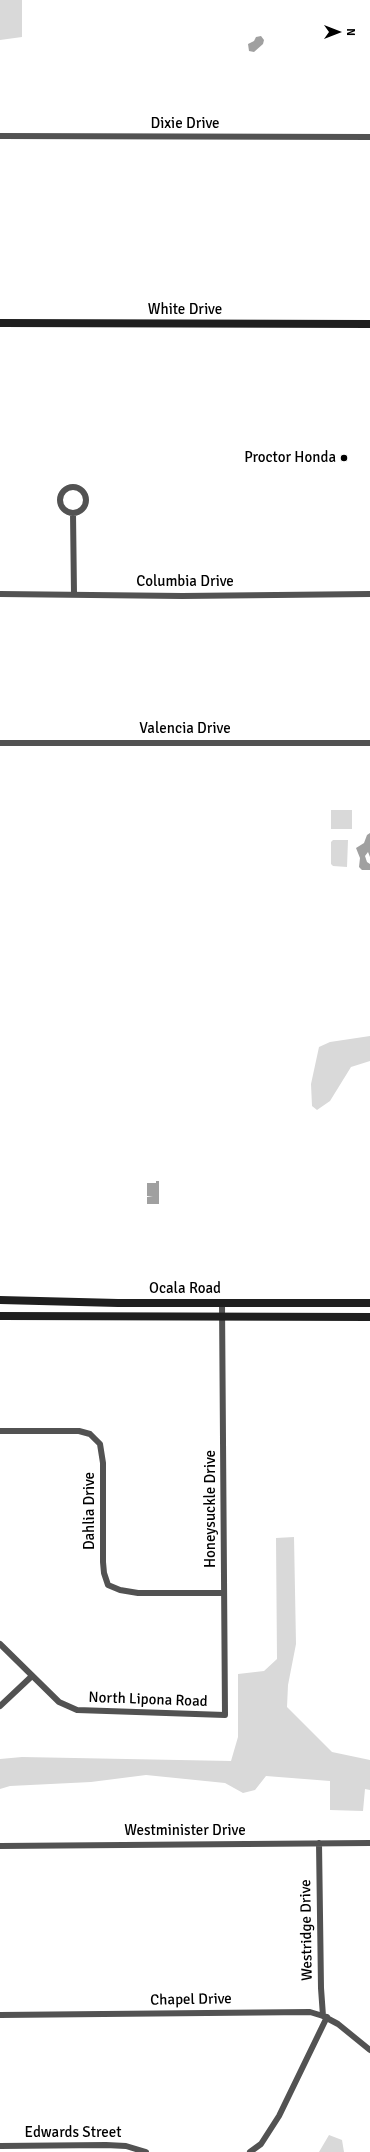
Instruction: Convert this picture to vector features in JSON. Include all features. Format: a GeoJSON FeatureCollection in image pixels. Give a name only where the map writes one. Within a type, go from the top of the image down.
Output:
{"type":"FeatureCollection","features":[{"type":"Feature","properties":{"kind":"main road","name":"White Drive"},"geometry":{"type":"LineString","coordinates":[[0,323],[370,324]]}},
{"type":"Feature","properties":{"kind":"main road","name":"Ocala Road"},"geometry":{"type":"LineString","coordinates":[[0,1300],[370,1303]]}},
{"type":"Feature","properties":{"kind":"main road","name":"Ocala Road"},"geometry":{"type":"LineString","coordinates":[[0,1316],[370,1317]]}},
{"type":"Feature","properties":{"kind":"street","name":"Dixie Drive"},"geometry":{"type":"LineString","coordinates":[[0,136],[370,137]]}},
{"type":"Feature","properties":{"kind":"street"},"geometry":{"type":"LineString","coordinates":[[72,487],[83,492],[86,500],[81,511],[73,514],[64,510],[60,503],[61,494],[68,488],[72,487]]}},
{"type":"Feature","properties":{"kind":"street"},"geometry":{"type":"LineString","coordinates":[[73,514],[74,594]]}},
{"type":"Feature","properties":{"kind":"street","name":"Columbia Drive"},"geometry":{"type":"LineString","coordinates":[[0,594],[182,596],[370,594]]}},
{"type":"Feature","properties":{"kind":"street","name":"Valencia Drive"},"geometry":{"type":"LineString","coordinates":[[0,743],[370,743]]}},
{"type":"Feature","properties":{"kind":"street","name":"Honeysuckle Drive"},"geometry":{"type":"LineString","coordinates":[[222,1303],[225,1715]]}},
{"type":"Feature","properties":{"kind":"street","name":"Dahlia Drive"},"geometry":{"type":"LineString","coordinates":[[0,1431],[79,1431],[86,1432],[94,1437],[100,1444],[102,1452],[103,1562],[104,1573],[108,1585],[120,1590],[138,1593],[224,1594]]}},
{"type":"Feature","properties":{"kind":"street","name":"North Lipona Road"},"geometry":{"type":"LineString","coordinates":[[0,1644],[59,1702],[77,1710],[225,1715]]}},
{"type":"Feature","properties":{"kind":"street"},"geometry":{"type":"LineString","coordinates":[[0,1706],[32,1676]]}},
{"type":"Feature","properties":{"kind":"street","name":"Westminister Drive"},"geometry":{"type":"LineString","coordinates":[[0,1846],[370,1843]]}},
{"type":"Feature","properties":{"kind":"street","name":"Westridge Drive"},"geometry":{"type":"LineString","coordinates":[[250,2152],[261,2144],[276,2122],[325,2016],[321,1988],[319,1844]]}},
{"type":"Feature","properties":{"kind":"street","name":"Chapel Drive"},"geometry":{"type":"LineString","coordinates":[[0,2015],[310,2012],[325,2016],[370,2050]]}},
{"type":"Feature","properties":{"kind":"street","name":"Edwards Street"},"geometry":{"type":"LineString","coordinates":[[0,2146],[106,2145],[126,2146],[146,2152]]}},
{"type":"Feature","properties":{"kind":"shaded area"},"geometry":{"type":"Polygon","coordinates":[[[0,0],[22,0],[22,37],[0,40],[0,0]]]}},
{"type":"Feature","properties":{"kind":"shaded area"},"geometry":{"type":"Polygon","coordinates":[[[261,36],[264,40],[263,44],[254,52],[249,51],[248,44],[254,41],[256,37],[261,36]]]}},
{"type":"Feature","properties":{"kind":"shaded area"},"geometry":{"type":"Polygon","coordinates":[[[331,810],[352,810],[352,829],[331,829],[331,810]]]}},
{"type":"Feature","properties":{"kind":"shaded area"},"geometry":{"type":"Polygon","coordinates":[[[370,833],[370,857],[368,852],[365,856],[367,862],[370,864],[370,870],[362,870],[359,867],[360,858],[356,848],[364,843],[367,835],[370,833]]]}},
{"type":"Feature","properties":{"kind":"shaded area"},"geometry":{"type":"Polygon","coordinates":[[[333,840],[348,840],[347,867],[333,866],[331,864],[331,842],[333,840]]]}},
{"type":"Feature","properties":{"kind":"shaded area"},"geometry":{"type":"Polygon","coordinates":[[[370,1036],[370,1061],[351,1067],[330,1101],[317,1110],[312,1106],[311,1084],[319,1047],[330,1042],[370,1036]]]}},
{"type":"Feature","properties":{"kind":"shaded area"},"geometry":{"type":"Polygon","coordinates":[[[156,1181],[159,1181],[159,1204],[147,1204],[147,1197],[153,1197],[147,1196],[147,1183],[156,1183],[156,1181]]]}},
{"type":"Feature","properties":{"kind":"shaded area"},"geometry":{"type":"Polygon","coordinates":[[[294,1537],[296,1644],[288,1685],[287,1707],[332,1752],[370,1760],[370,1790],[365,1789],[363,1811],[330,1810],[330,1781],[266,1776],[255,1790],[243,1793],[225,1783],[146,1775],[91,1782],[10,1786],[0,1789],[0,1759],[22,1757],[231,1761],[238,1737],[238,1674],[264,1671],[277,1659],[276,1538],[294,1537]]]}},
{"type":"Feature","properties":{"kind":"shaded area"},"geometry":{"type":"Polygon","coordinates":[[[329,2135],[342,2140],[344,2152],[319,2152],[329,2135]]]}},
{"type":"Feature","properties":{"kind":"place","name":"Proctor Honda"},"geometry":{"type":"Point","coordinates":[344,458]}}]}
